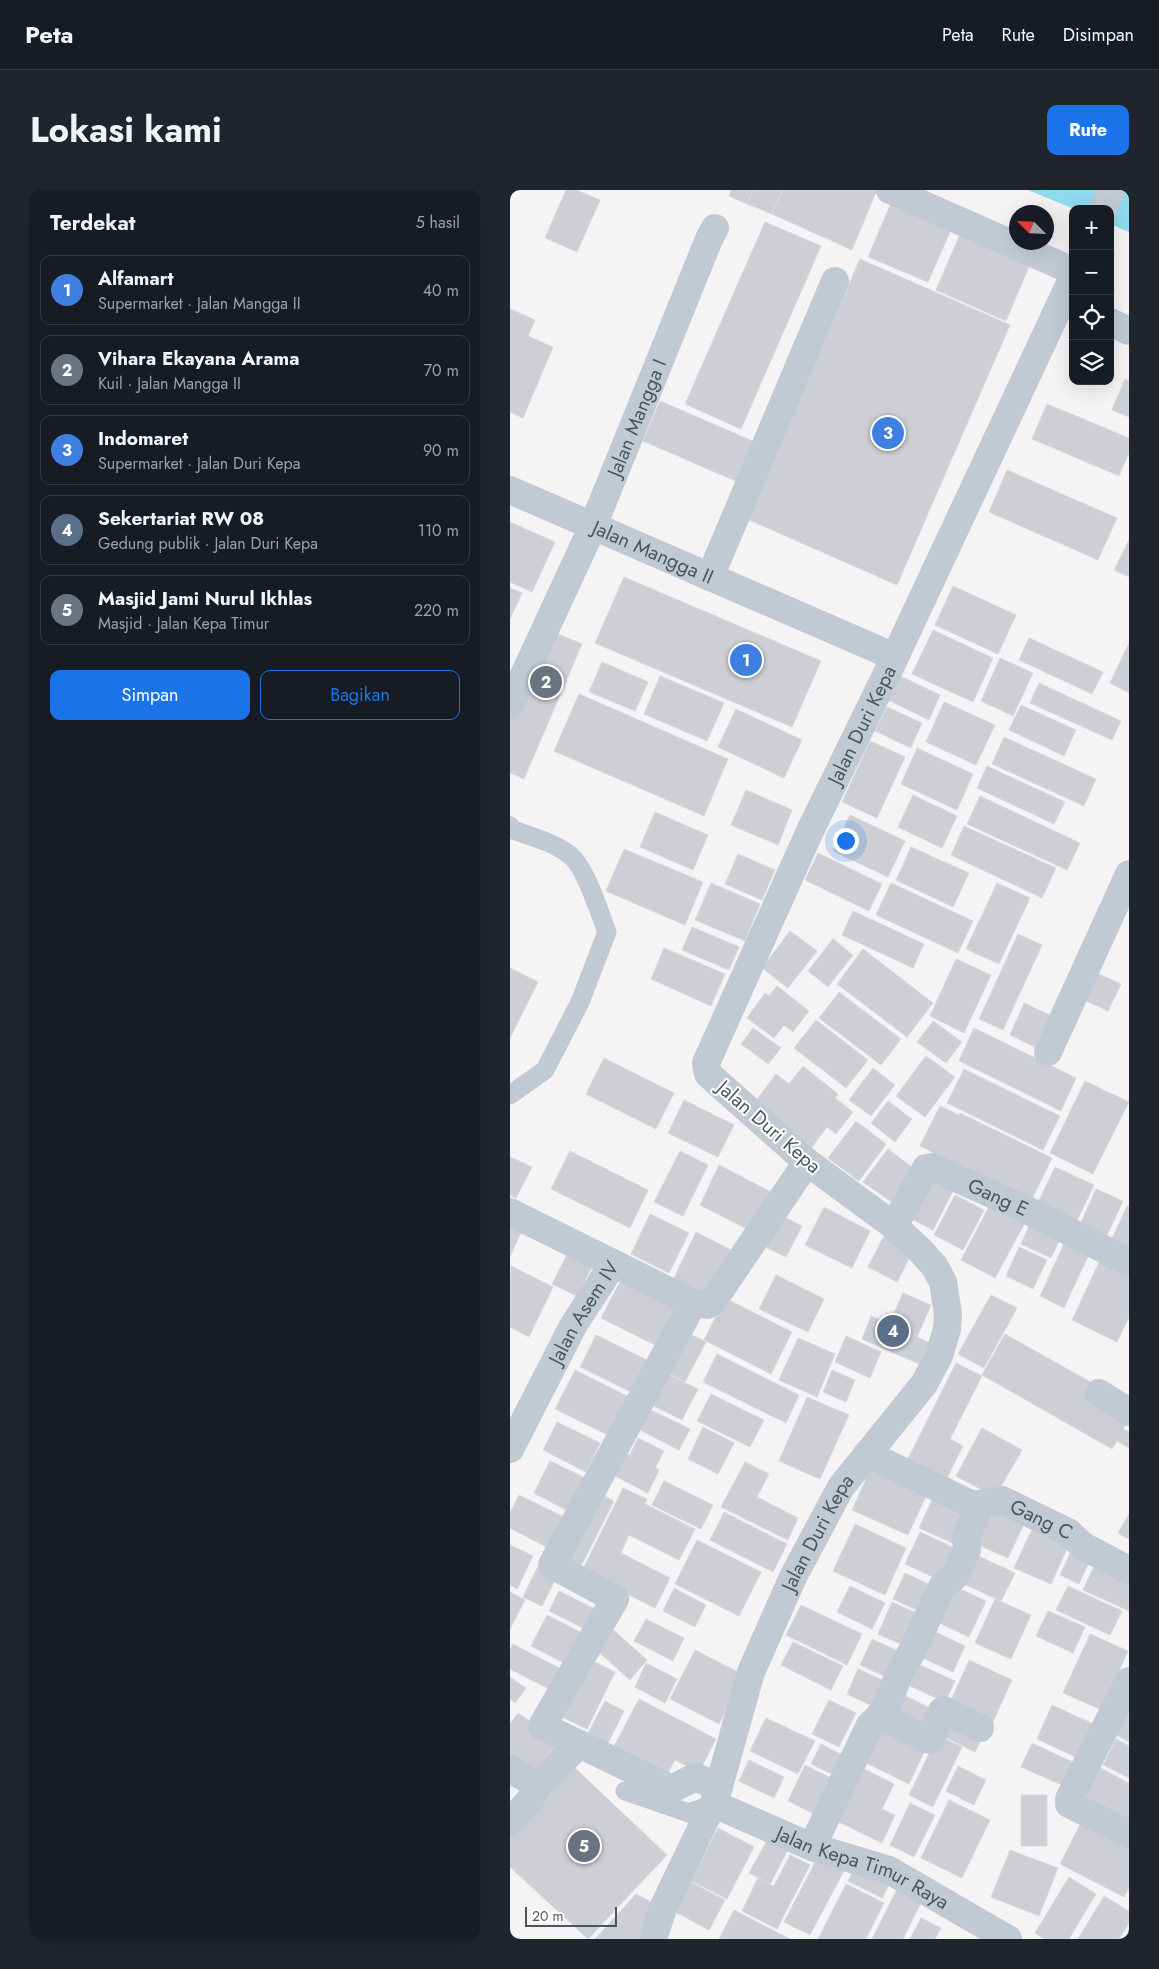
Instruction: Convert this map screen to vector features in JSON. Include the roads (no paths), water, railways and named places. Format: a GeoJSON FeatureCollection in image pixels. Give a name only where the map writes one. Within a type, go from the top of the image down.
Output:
{"type":"FeatureCollection","features":[{"type":"Feature","properties":{"kind":"street"},"geometry":{"type":"LineString","coordinates":[[890,190],[1069,270]]}},
{"type":"Feature","properties":{"kind":"street"},"geometry":{"type":"LineString","coordinates":[[1105,205],[1112,190]]}},
{"type":"Feature","properties":{"kind":"street","name":"Jalan Mangga I"},"geometry":{"type":"LineString","coordinates":[[593,526],[708,239],[715,228]]}},
{"type":"Feature","properties":{"kind":"street"},"geometry":{"type":"LineString","coordinates":[[710,577],[835,282]]}},
{"type":"Feature","properties":{"kind":"street","name":"Jalan Duri Kepa"},"geometry":{"type":"LineString","coordinates":[[653,1939],[663,1908],[717,1795],[751,1672],[793,1578],[840,1487],[924,1384],[939,1356],[947,1329],[948,1314],[943,1282],[935,1267],[894,1226],[807,1162],[708,1074],[706,1063],[810,831],[1069,295]]}},
{"type":"Feature","properties":{"kind":"street"},"geometry":{"type":"LineString","coordinates":[[1114,324],[1129,331]]}},
{"type":"Feature","properties":{"kind":"street"},"geometry":{"type":"LineString","coordinates":[[510,490],[593,526]]}},
{"type":"Feature","properties":{"kind":"street","name":"Jalan Mangga II"},"geometry":{"type":"LineString","coordinates":[[510,705],[593,526],[895,657]]}},
{"type":"Feature","properties":{"kind":"street"},"geometry":{"type":"LineString","coordinates":[[1048,1052],[1129,874]]}},
{"type":"Feature","properties":{"kind":"street"},"geometry":{"type":"LineString","coordinates":[[510,1822],[531,1799],[535,1790],[579,1744],[542,1726],[615,1599],[552,1565],[693,1303],[707,1305],[713,1301],[807,1162]]}},
{"type":"Feature","properties":{"kind":"street","name":"Gang E"},"geometry":{"type":"LineString","coordinates":[[894,1226],[926,1168],[932,1167],[1029,1211],[1129,1262]]}},
{"type":"Feature","properties":{"kind":"street"},"geometry":{"type":"LineString","coordinates":[[510,1212],[613,1264]]}},
{"type":"Feature","properties":{"kind":"street","name":"Jalan Asem IV"},"geometry":{"type":"LineString","coordinates":[[510,1450],[573,1326],[613,1264],[693,1303]]}},
{"type":"Feature","properties":{"kind":"street"},"geometry":{"type":"LineString","coordinates":[[1099,1393],[1129,1412]]}},
{"type":"Feature","properties":{"kind":"street","name":"Gang C"},"geometry":{"type":"LineString","coordinates":[[867,1454],[973,1506],[1002,1500],[1068,1532],[1083,1546],[1129,1570]]}},
{"type":"Feature","properties":{"kind":"street"},"geometry":{"type":"LineString","coordinates":[[812,1847],[870,1725],[884,1711],[898,1674],[912,1651],[942,1587],[955,1576],[967,1550],[966,1538],[980,1504]]}},
{"type":"Feature","properties":{"kind":"street"},"geometry":{"type":"LineString","coordinates":[[1129,1681],[1069,1799],[1069,1804],[1129,1834]]}},
{"type":"Feature","properties":{"kind":"street"},"geometry":{"type":"LineString","coordinates":[[879,1716],[929,1740],[944,1710],[980,1728]]}},
{"type":"Feature","properties":{"kind":"street","name":"Jalan Kepa Timur Raya"},"geometry":{"type":"LineString","coordinates":[[579,1744],[672,1789],[695,1777],[717,1795],[812,1847],[889,1870],[1008,1939]]}},
{"type":"Feature","properties":{"kind":"street"},"geometry":{"type":"LineString","coordinates":[[510,1769],[532,1782],[535,1790]]}},
{"type":"Feature","properties":{"kind":"lane"},"geometry":{"type":"LineString","coordinates":[[510,1095],[545,1070],[580,1002],[606,932],[586,878],[572,856],[549,842],[511,831]]}},
{"type":"Feature","properties":{"kind":"lane"},"geometry":{"type":"LineString","coordinates":[[625,1791],[689,1813],[717,1795]]}},
{"type":"Feature","properties":{"kind":"water"},"geometry":{"type":"Polygon","coordinates":[[[1028,190],[1129,190],[1129,232],[1114,226],[1114,205],[1069,205],[1069,207],[1028,190]]]}},
{"type":"Feature","properties":{"kind":"place","name":"Indomaret"},"geometry":{"type":"Point","coordinates":[888,433]}},
{"type":"Feature","properties":{"kind":"place","name":"Alfamart"},"geometry":{"type":"Point","coordinates":[746,660]}},
{"type":"Feature","properties":{"kind":"place","name":"Vihara Ekayana Arama"},"geometry":{"type":"Point","coordinates":[546,682]}},
{"type":"Feature","properties":{"kind":"place","name":"Sekertariat RW 08"},"geometry":{"type":"Point","coordinates":[893,1331]}},
{"type":"Feature","properties":{"kind":"place","name":"Masjid Jami Nurul Ikhlas"},"geometry":{"type":"Point","coordinates":[584,1846]}}]}
